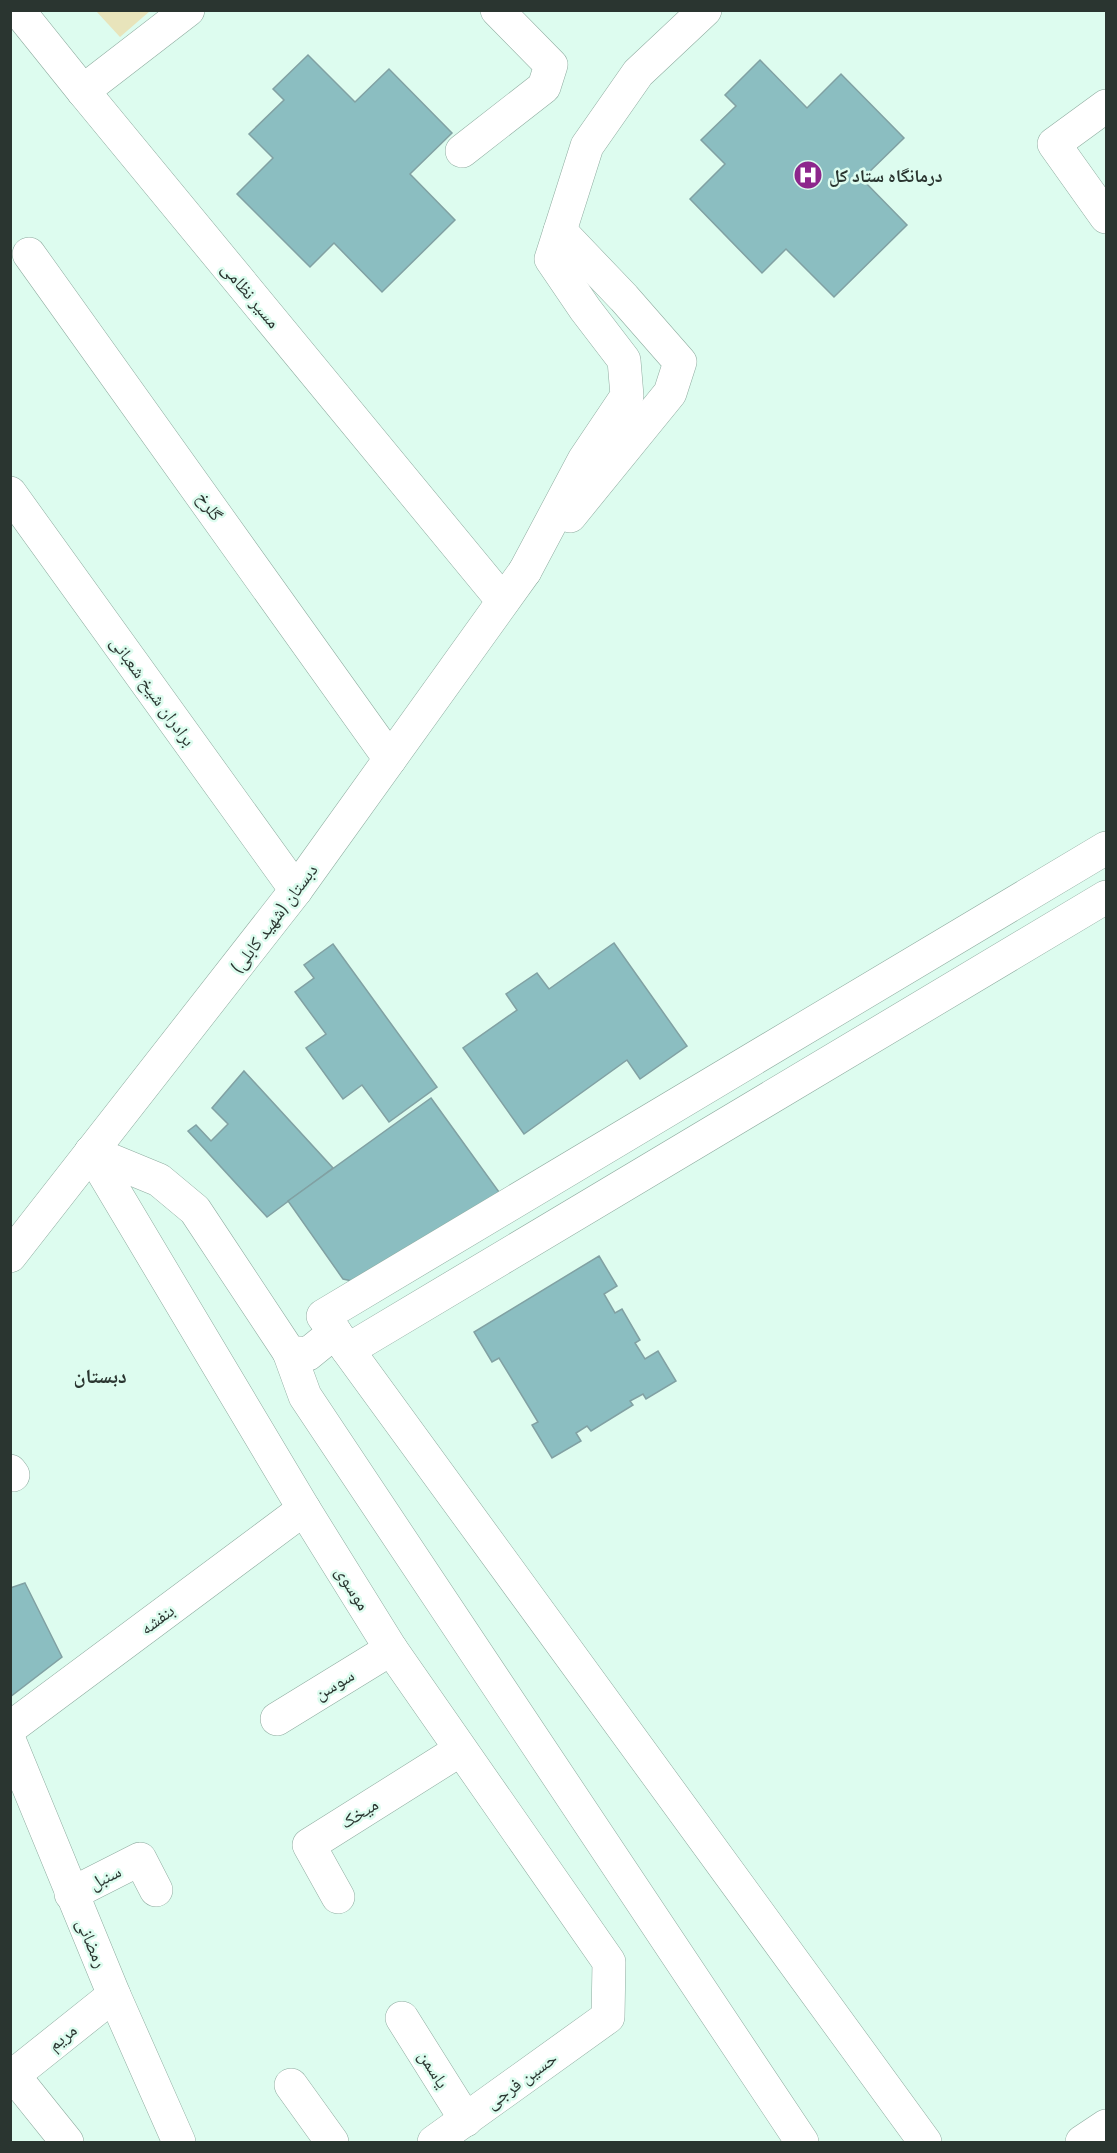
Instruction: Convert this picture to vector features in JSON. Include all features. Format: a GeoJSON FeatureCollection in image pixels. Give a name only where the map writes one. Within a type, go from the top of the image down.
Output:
{"type":"FeatureCollection","features":[{"type":"Feature","properties":{"kind":"street","name":"مسیر نظامی"},"geometry":{"type":"LineString","coordinates":[[18,10],[503,601]]}},
{"type":"Feature","properties":{"kind":"street"},"geometry":{"type":"LineString","coordinates":[[83,91],[188,10]]}},
{"type":"Feature","properties":{"kind":"street"},"geometry":{"type":"LineString","coordinates":[[462,152],[544,87],[551,65],[497,10]]}},
{"type":"Feature","properties":{"kind":"street"},"geometry":{"type":"LineString","coordinates":[[525,571],[584,460],[627,396],[624,360],[551,259],[587,146],[638,73],[705,10]]}},
{"type":"Feature","properties":{"kind":"street"},"geometry":{"type":"LineString","coordinates":[[1107,106],[1054,144],[1107,217]]}},
{"type":"Feature","properties":{"kind":"street"},"geometry":{"type":"LineString","coordinates":[[525,571],[670,393],[680,362],[624,298],[560,231]]}},
{"type":"Feature","properties":{"kind":"street","name":"گلرخ"},"geometry":{"type":"LineString","coordinates":[[29,254],[390,759]]}},
{"type":"Feature","properties":{"kind":"street","name":"برادران شیخ شعبانی"},"geometry":{"type":"LineString","coordinates":[[10,493],[296,890]]}},
{"type":"Feature","properties":{"kind":"street","name":"دبستان (شهید کابلی)"},"geometry":{"type":"LineString","coordinates":[[13,1246],[91,1152],[296,890],[525,571]]}},
{"type":"Feature","properties":{"kind":"street"},"geometry":{"type":"LineString","coordinates":[[289,1352],[308,1354],[588,1158],[1103,858]]}},
{"type":"Feature","properties":{"kind":"street"},"geometry":{"type":"LineString","coordinates":[[335,1333],[611,1193],[1107,897]]}},
{"type":"Feature","properties":{"kind":"street"},"geometry":{"type":"LineString","coordinates":[[91,1152],[159,1180],[195,1210],[289,1352],[305,1396],[801,2142]]}},
{"type":"Feature","properties":{"kind":"street","name":"موسوی"},"geometry":{"type":"LineString","coordinates":[[91,1152],[304,1509],[391,1649],[609,1962],[608,2017]]}},
{"type":"Feature","properties":{"kind":"street"},"geometry":{"type":"LineString","coordinates":[[588,1158],[611,1193]]}},
{"type":"Feature","properties":{"kind":"street"},"geometry":{"type":"LineString","coordinates":[[335,1333],[925,2142]]}},
{"type":"Feature","properties":{"kind":"street","name":"بنفشه"},"geometry":{"type":"LineString","coordinates":[[10,1728],[304,1509]]}},
{"type":"Feature","properties":{"kind":"street","name":"سوسن"},"geometry":{"type":"LineString","coordinates":[[277,1719],[391,1649]]}},
{"type":"Feature","properties":{"kind":"street","name":"رمضانی"},"geometry":{"type":"LineString","coordinates":[[10,1742],[71,1894],[179,2142]]}},
{"type":"Feature","properties":{"kind":"street","name":"میخک"},"geometry":{"type":"LineString","coordinates":[[338,1897],[309,1845],[460,1750]]}},
{"type":"Feature","properties":{"kind":"street","name":"سنبل"},"geometry":{"type":"LineString","coordinates":[[71,1894],[140,1859],[156,1890]]}},
{"type":"Feature","properties":{"kind":"street","name":"مریم"},"geometry":{"type":"LineString","coordinates":[[12,2075],[114,1995]]}},
{"type":"Feature","properties":{"kind":"street","name":"حسین فرجی"},"geometry":{"type":"LineString","coordinates":[[434,2142],[608,2017]]}},
{"type":"Feature","properties":{"kind":"street","name":"یاسمن"},"geometry":{"type":"LineString","coordinates":[[402,2018],[466,2120]]}},
{"type":"Feature","properties":{"kind":"street"},"geometry":{"type":"LineString","coordinates":[[12,2075],[67,2142]]}},
{"type":"Feature","properties":{"kind":"street"},"geometry":{"type":"LineString","coordinates":[[291,2085],[332,2142]]}},
{"type":"Feature","properties":{"kind":"street"},"geometry":{"type":"LineString","coordinates":[[1083,2142],[1107,2126]]}},
{"type":"Feature","properties":{"kind":"shaded area"},"geometry":{"type":"Polygon","coordinates":[[[96,11],[150,11],[120,37],[96,11]]]}},
{"type":"Feature","properties":{"kind":"building"},"geometry":{"type":"Polygon","coordinates":[[[308,55],[355,102],[389,69],[452,133],[410,174],[455,220],[382,292],[334,243],[310,267],[237,194],[273,158],[249,134],[284,100],[273,89],[308,55]]]}},
{"type":"Feature","properties":{"kind":"building"},"geometry":{"type":"Polygon","coordinates":[[[760,60],[807,108],[841,74],[904,138],[862,179],[907,225],[834,297],[786,249],[762,273],[690,199],[725,164],[701,140],[736,106],[725,95],[760,60]]]}},
{"type":"Feature","properties":{"kind":"building"},"geometry":{"type":"Polygon","coordinates":[[[614,943],[687,1046],[640,1079],[627,1060],[524,1134],[463,1048],[517,1010],[506,994],[537,973],[549,989],[614,943]]]}},
{"type":"Feature","properties":{"kind":"building"},"geometry":{"type":"Polygon","coordinates":[[[333,944],[437,1087],[389,1122],[362,1085],[343,1099],[306,1048],[326,1034],[295,992],[314,978],[304,965],[333,944]]]}},
{"type":"Feature","properties":{"kind":"building"},"geometry":{"type":"Polygon","coordinates":[[[244,1071],[333,1168],[267,1217],[188,1131],[196,1125],[211,1141],[228,1124],[212,1108],[244,1071]]]}},
{"type":"Feature","properties":{"kind":"building"},"geometry":{"type":"Polygon","coordinates":[[[431,1098],[499,1192],[371,1285],[343,1279],[288,1201],[431,1098]]]}},
{"type":"Feature","properties":{"kind":"building"},"geometry":{"type":"Polygon","coordinates":[[[599,1256],[617,1286],[604,1294],[615,1313],[622,1309],[640,1340],[635,1343],[645,1359],[658,1351],[676,1381],[646,1399],[643,1394],[630,1401],[633,1405],[591,1431],[587,1426],[576,1433],[581,1441],[552,1458],[532,1425],[538,1422],[499,1358],[492,1362],[474,1332],[599,1256]]]}},
{"type":"Feature","properties":{"kind":"building"},"geometry":{"type":"Polygon","coordinates":[[[25,1583],[62,1657],[10,1697],[10,1588],[25,1583]]]}},
{"type":"Feature","properties":{"kind":"place","name":"درمانگاه ستاد کل"},"geometry":{"type":"Point","coordinates":[808,175]}},
{"type":"Feature","properties":{"kind":"district","name":"دبستان"},"geometry":{"type":"Point","coordinates":[100,1375]}}]}
